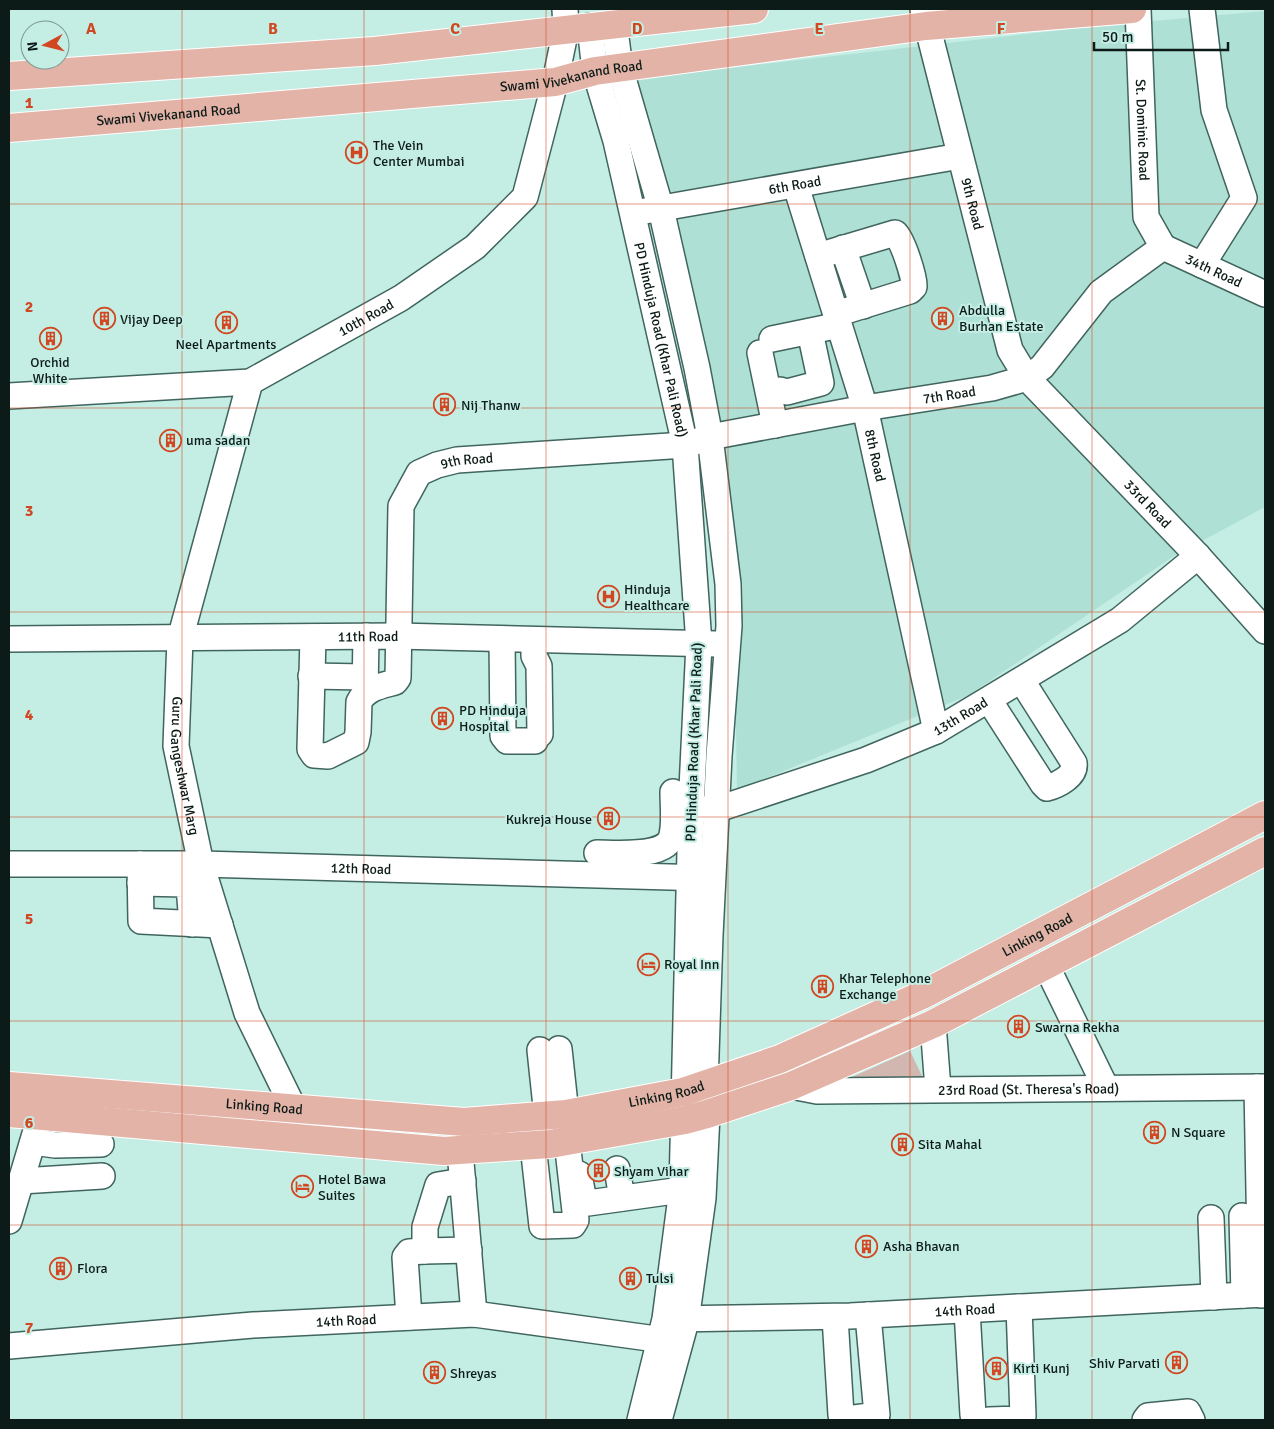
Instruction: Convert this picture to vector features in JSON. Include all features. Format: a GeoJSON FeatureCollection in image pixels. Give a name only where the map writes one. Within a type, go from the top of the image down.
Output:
{"type":"FeatureCollection","features":[{"type":"Feature","properties":{"kind":"main road"},"geometry":{"type":"LineString","coordinates":[[9,76],[376,51],[584,22],[754,9]]}},
{"type":"Feature","properties":{"kind":"main road","name":"Swami Vivekanand Road"},"geometry":{"type":"LineString","coordinates":[[9,128],[555,82],[607,69],[924,17],[1132,9]]}},
{"type":"Feature","properties":{"kind":"main road","name":"Linking Road"},"geometry":{"type":"LineString","coordinates":[[9,1086],[45,1102],[58,1138],[303,1139],[452,1151],[533,1145],[563,1128],[694,1088],[780,1059],[922,995],[1265,815]]}},
{"type":"Feature","properties":{"kind":"main road","name":"Linking Road"},"geometry":{"type":"LineString","coordinates":[[9,1113],[45,1102],[294,1109],[563,1128],[696,1117],[791,1086],[933,1024],[1265,851]]}},
{"type":"Feature","properties":{"kind":"main road"},"geometry":{"type":"LineString","coordinates":[[922,995],[933,1024]]}},
{"type":"Feature","properties":{"kind":"street","name":"St. Dominic Road"},"geometry":{"type":"LineString","coordinates":[[1138,9],[1146,217],[1163,247]]}},
{"type":"Feature","properties":{"kind":"street"},"geometry":{"type":"LineString","coordinates":[[1202,9],[1214,110],[1244,198],[1202,265]]}},
{"type":"Feature","properties":{"kind":"street","name":"9th Road"},"geometry":{"type":"LineString","coordinates":[[924,17],[1010,350],[1027,378]]}},
{"type":"Feature","properties":{"kind":"street"},"geometry":{"type":"LineString","coordinates":[[584,22],[607,69],[661,209],[697,368],[710,437],[728,584],[728,644],[714,878],[694,1088],[696,1117],[693,1188],[659,1420]]}},
{"type":"Feature","properties":{"kind":"street","name":"10th Road"},"geometry":{"type":"LineString","coordinates":[[9,396],[250,382],[401,298],[476,247],[525,197],[555,82],[584,22]]}},
{"type":"Feature","properties":{"kind":"street","name":"PD Hinduja Road (Khar Pali Road)"},"geometry":{"type":"LineString","coordinates":[[607,69],[616,141],[630,212],[685,445],[699,644],[679,797],[680,856],[694,1088]]}},
{"type":"Feature","properties":{"kind":"street","name":"6th Road"},"geometry":{"type":"LineString","coordinates":[[630,212],[661,209],[960,156]]}},
{"type":"Feature","properties":{"kind":"street","name":"8th Road"},"geometry":{"type":"LineString","coordinates":[[796,186],[865,408],[936,731]]}},
{"type":"Feature","properties":{"kind":"street"},"geometry":{"type":"LineString","coordinates":[[811,345],[840,327],[863,306],[912,290],[913,277],[900,239],[895,233],[818,256]]}},
{"type":"Feature","properties":{"kind":"street","name":"34th Road"},"geometry":{"type":"LineString","coordinates":[[1163,247],[1265,294]]}},
{"type":"Feature","properties":{"kind":"street","name":"7th Road"},"geometry":{"type":"LineString","coordinates":[[685,445],[710,437],[865,408],[992,388],[1027,378],[1042,367],[1101,292],[1163,247]]}},
{"type":"Feature","properties":{"kind":"street"},"geometry":{"type":"LineString","coordinates":[[844,248],[863,306]]}},
{"type":"Feature","properties":{"kind":"street"},"geometry":{"type":"LineString","coordinates":[[779,387],[820,384],[822,381],[811,345]]}},
{"type":"Feature","properties":{"kind":"street"},"geometry":{"type":"LineString","coordinates":[[790,422],[766,346],[811,345],[852,365]]}},
{"type":"Feature","properties":{"kind":"street","name":"33rd Road"},"geometry":{"type":"LineString","coordinates":[[1027,378],[1198,556],[1265,631]]}},
{"type":"Feature","properties":{"kind":"street","name":"Guru Gangeshwar Marg"},"geometry":{"type":"LineString","coordinates":[[250,382],[180,639],[176,746],[201,864],[247,1012],[294,1109],[303,1139]]}},
{"type":"Feature","properties":{"kind":"street","name":"9th Road"},"geometry":{"type":"LineString","coordinates":[[352,637],[401,506],[419,473],[437,465],[457,460],[685,445]]}},
{"type":"Feature","properties":{"kind":"street","name":"13th Road"},"geometry":{"type":"LineString","coordinates":[[679,797],[718,809],[866,760],[936,731],[1022,681],[1120,620],[1198,556]]}},
{"type":"Feature","properties":{"kind":"street"},"geometry":{"type":"LineString","coordinates":[[347,680],[352,637]]}},
{"type":"Feature","properties":{"kind":"street"},"geometry":{"type":"LineString","coordinates":[[347,680],[352,637]]}},
{"type":"Feature","properties":{"kind":"street"},"geometry":{"type":"LineString","coordinates":[[347,680],[395,682],[398,678],[352,637]]}},
{"type":"Feature","properties":{"kind":"street","name":"11th Road"},"geometry":{"type":"LineString","coordinates":[[9,639],[352,637],[531,650],[728,644]]}},
{"type":"Feature","properties":{"kind":"street"},"geometry":{"type":"LineString","coordinates":[[502,649],[503,736],[511,741],[538,737],[539,666],[531,650]]}},
{"type":"Feature","properties":{"kind":"street"},"geometry":{"type":"LineString","coordinates":[[989,700],[1044,784],[1047,788],[1052,787],[1071,775],[1075,769],[1074,763],[1022,681]]}},
{"type":"Feature","properties":{"kind":"street"},"geometry":{"type":"LineString","coordinates":[[598,857],[653,851],[680,856]]}},
{"type":"Feature","properties":{"kind":"street","name":"12th Road"},"geometry":{"type":"LineString","coordinates":[[9,864],[140,873],[201,864],[680,856],[714,878]]}},
{"type":"Feature","properties":{"kind":"street"},"geometry":{"type":"LineString","coordinates":[[192,924],[190,886],[140,873],[141,921],[192,924],[220,925]]}},
{"type":"Feature","properties":{"kind":"street"},"geometry":{"type":"LineString","coordinates":[[1046,965],[1106,1088]]}},
{"type":"Feature","properties":{"kind":"street"},"geometry":{"type":"LineString","coordinates":[[933,1024],[938,1089]]}},
{"type":"Feature","properties":{"kind":"street"},"geometry":{"type":"LineString","coordinates":[[533,1145],[542,1226],[573,1225],[576,1220],[550,1049]]}},
{"type":"Feature","properties":{"kind":"street","name":"23rd Road (St. Theresa's Road)"},"geometry":{"type":"LineString","coordinates":[[791,1086],[817,1092],[938,1089],[1261,1087]]}},
{"type":"Feature","properties":{"kind":"street"},"geometry":{"type":"LineString","coordinates":[[1257,1295],[1261,1087]]}},
{"type":"Feature","properties":{"kind":"street"},"geometry":{"type":"LineString","coordinates":[[563,1128],[584,1200],[591,1203],[693,1188]]}},
{"type":"Feature","properties":{"kind":"street"},"geometry":{"type":"LineString","coordinates":[[58,1138],[101,1144]]}},
{"type":"Feature","properties":{"kind":"street"},"geometry":{"type":"LineString","coordinates":[[56,1179],[58,1138]]}},
{"type":"Feature","properties":{"kind":"street"},"geometry":{"type":"LineString","coordinates":[[9,1221],[21,1181],[58,1138]]}},
{"type":"Feature","properties":{"kind":"street"},"geometry":{"type":"LineString","coordinates":[[452,1151],[455,1182],[469,1250],[474,1308]]}},
{"type":"Feature","properties":{"kind":"street"},"geometry":{"type":"LineString","coordinates":[[617,1169],[622,1198]]}},
{"type":"Feature","properties":{"kind":"street"},"geometry":{"type":"LineString","coordinates":[[21,1181],[102,1176]]}},
{"type":"Feature","properties":{"kind":"street"},"geometry":{"type":"LineString","coordinates":[[425,1251],[425,1227],[438,1185],[455,1182]]}},
{"type":"Feature","properties":{"kind":"street"},"geometry":{"type":"LineString","coordinates":[[1242,1216],[1257,1295]]}},
{"type":"Feature","properties":{"kind":"street"},"geometry":{"type":"LineString","coordinates":[[1211,1218],[1214,1297]]}},
{"type":"Feature","properties":{"kind":"street"},"geometry":{"type":"LineString","coordinates":[[408,1311],[406,1253],[469,1250]]}},
{"type":"Feature","properties":{"kind":"street","name":"14th Road"},"geometry":{"type":"LineString","coordinates":[[9,1346],[408,1311],[474,1308],[673,1330],[992,1314],[1257,1295]]}},
{"type":"Feature","properties":{"kind":"street"},"geometry":{"type":"LineString","coordinates":[[976,1420],[973,1415],[992,1314]]}},
{"type":"Feature","properties":{"kind":"street"},"geometry":{"type":"LineString","coordinates":[[989,1420],[1018,1419],[1023,1416],[992,1314]]}},
{"type":"Feature","properties":{"kind":"street"},"geometry":{"type":"LineString","coordinates":[[640,1420],[673,1330]]}},
{"type":"Feature","properties":{"kind":"street"},"geometry":{"type":"LineString","coordinates":[[1145,1420],[1148,1416],[1188,1412],[1192,1420]]}},
{"type":"Feature","properties":{"kind":"shaded area"},"geometry":{"type":"Polygon","coordinates":[[[1265,11],[1265,507],[1174,556],[969,695],[737,790],[734,601],[634,79],[1087,27],[1265,11]]]}},
{"type":"Feature","properties":{"kind":"shaded area"},"geometry":{"type":"Polygon","coordinates":[[[910,1051],[923,1078],[841,1082],[910,1051]]]}},
{"type":"Feature","properties":{"kind":"place","name":"The Vein Center Mumbai"},"geometry":{"type":"Point","coordinates":[357,153]}},
{"type":"Feature","properties":{"kind":"place","name":"Abdulla Burhan Estate"},"geometry":{"type":"Point","coordinates":[943,318]}},
{"type":"Feature","properties":{"kind":"place","name":"Vijay Deep"},"geometry":{"type":"Point","coordinates":[104,319]}},
{"type":"Feature","properties":{"kind":"place","name":"Neel Apartments"},"geometry":{"type":"Point","coordinates":[226,322]}},
{"type":"Feature","properties":{"kind":"place","name":"Orchid White"},"geometry":{"type":"Point","coordinates":[50,339]}},
{"type":"Feature","properties":{"kind":"place","name":"Nij Thanw"},"geometry":{"type":"Point","coordinates":[445,405]}},
{"type":"Feature","properties":{"kind":"place","name":"uma sadan"},"geometry":{"type":"Point","coordinates":[170,440]}},
{"type":"Feature","properties":{"kind":"place","name":"Hinduja Healthcare"},"geometry":{"type":"Point","coordinates":[608,597]}},
{"type":"Feature","properties":{"kind":"place","name":"PD Hinduja Hospital"},"geometry":{"type":"Point","coordinates":[443,718]}},
{"type":"Feature","properties":{"kind":"place","name":"Kukreja House"},"geometry":{"type":"Point","coordinates":[608,819]}},
{"type":"Feature","properties":{"kind":"place","name":"Royal Inn"},"geometry":{"type":"Point","coordinates":[648,964]}},
{"type":"Feature","properties":{"kind":"place","name":"Khar Telephone Exchange"},"geometry":{"type":"Point","coordinates":[823,986]}},
{"type":"Feature","properties":{"kind":"place","name":"Swarna Rekha"},"geometry":{"type":"Point","coordinates":[1019,1027]}},
{"type":"Feature","properties":{"kind":"place","name":"N Square"},"geometry":{"type":"Point","coordinates":[1155,1132]}},
{"type":"Feature","properties":{"kind":"place","name":"Sita Mahal"},"geometry":{"type":"Point","coordinates":[902,1144]}},
{"type":"Feature","properties":{"kind":"place","name":"Shyam Vihar"},"geometry":{"type":"Point","coordinates":[598,1171]}},
{"type":"Feature","properties":{"kind":"place","name":"Hotel Bawa Suites"},"geometry":{"type":"Point","coordinates":[302,1187]}},
{"type":"Feature","properties":{"kind":"place","name":"Asha Bhavan"},"geometry":{"type":"Point","coordinates":[867,1246]}},
{"type":"Feature","properties":{"kind":"place","name":"Flora"},"geometry":{"type":"Point","coordinates":[61,1268]}},
{"type":"Feature","properties":{"kind":"place","name":"Tulsi"},"geometry":{"type":"Point","coordinates":[630,1278]}},
{"type":"Feature","properties":{"kind":"place","name":"Shiv Parvati"},"geometry":{"type":"Point","coordinates":[1176,1363]}},
{"type":"Feature","properties":{"kind":"place","name":"Kirti Kunj"},"geometry":{"type":"Point","coordinates":[997,1368]}},
{"type":"Feature","properties":{"kind":"place","name":"Shreyas"},"geometry":{"type":"Point","coordinates":[434,1373]}}]}
